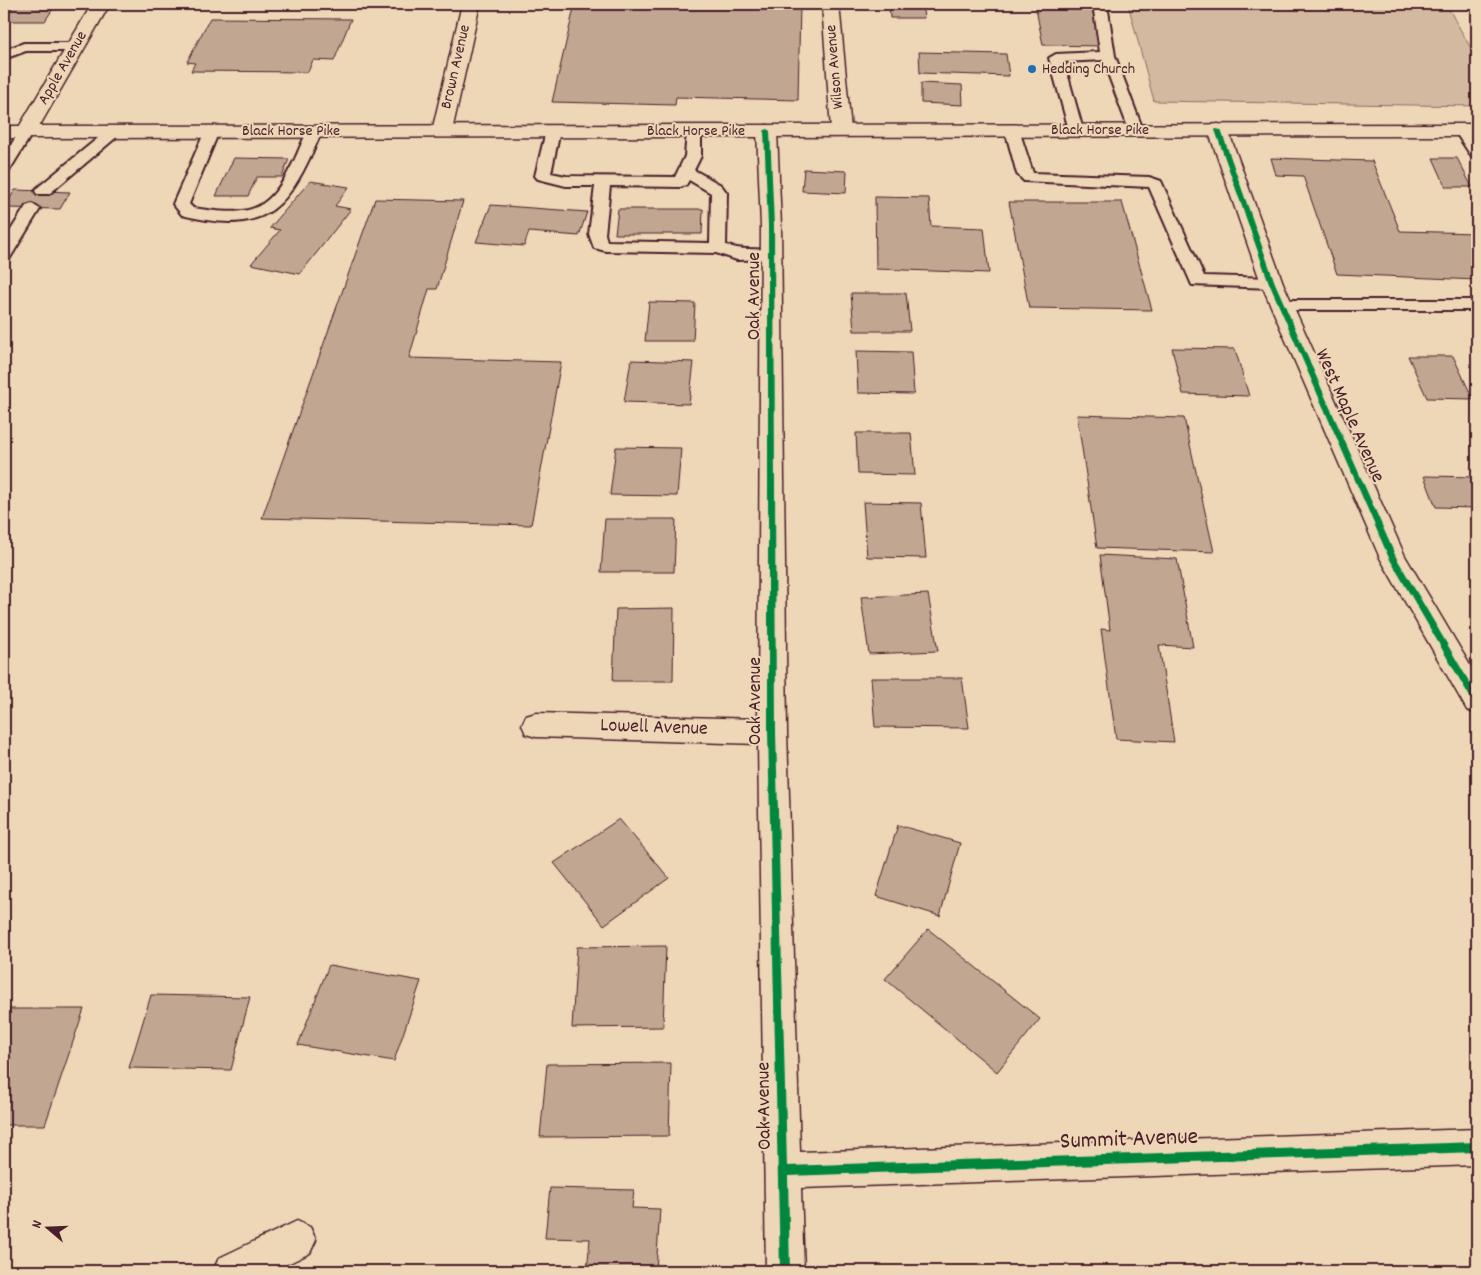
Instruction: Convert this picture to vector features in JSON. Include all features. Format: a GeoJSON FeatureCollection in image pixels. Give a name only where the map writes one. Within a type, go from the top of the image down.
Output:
{"type":"FeatureCollection","features":[{"type":"Feature","properties":{"kind":"street","name":"Apple Avenue"},"geometry":{"type":"LineString","coordinates":[[26,132],[101,4]]}},
{"type":"Feature","properties":{"kind":"street","name":"Brown Avenue"},"geometry":{"type":"LineString","coordinates":[[442,131],[471,4]]}},
{"type":"Feature","properties":{"kind":"street","name":"Wilson Avenue"},"geometry":{"type":"LineString","coordinates":[[830,4],[841,130]]}},
{"type":"Feature","properties":{"kind":"street","name":"West Maple Avenue"},"geometry":{"type":"LineString","coordinates":[[1218,130],[1272,283],[1394,558],[1477,702]]}},
{"type":"Feature","properties":{"kind":"street","name":"Black Horse Pike"},"geometry":{"type":"LineString","coordinates":[[4,132],[1469,130]]}},
{"type":"Feature","properties":{"kind":"street","name":"Oak Avenue"},"geometry":{"type":"LineString","coordinates":[[767,131],[771,255],[772,732],[785,1271]]}},
{"type":"Feature","properties":{"kind":"street","name":"Lowell Avenue"},"geometry":{"type":"LineString","coordinates":[[536,725],[772,732]]}},
{"type":"Feature","properties":{"kind":"street","name":"Summit Avenue"},"geometry":{"type":"LineString","coordinates":[[782,1171],[1477,1147]]}},
{"type":"Feature","properties":{"kind":"street"},"geometry":{"type":"LineString","coordinates":[[232,1271],[297,1240]]}},
{"type":"Feature","properties":{"kind":"lane"},"geometry":{"type":"LineString","coordinates":[[1100,4],[1108,56],[1136,130]]}},
{"type":"Feature","properties":{"kind":"lane"},"geometry":{"type":"LineString","coordinates":[[4,55],[24,47],[75,46]]}},
{"type":"Feature","properties":{"kind":"lane"},"geometry":{"type":"LineString","coordinates":[[1076,130],[1056,58],[1108,56]]}},
{"type":"Feature","properties":{"kind":"lane"},"geometry":{"type":"LineString","coordinates":[[1012,130],[1025,174],[1030,178],[1149,182],[1155,184],[1198,281],[1272,283]]}},
{"type":"Feature","properties":{"kind":"lane"},"geometry":{"type":"LineString","coordinates":[[1469,130],[1477,154]]}},
{"type":"Feature","properties":{"kind":"lane"},"geometry":{"type":"LineString","coordinates":[[212,131],[181,204],[188,212],[244,218],[262,213],[287,188],[315,131]]}},
{"type":"Feature","properties":{"kind":"lane"},"geometry":{"type":"LineString","coordinates":[[553,131],[543,176],[566,181],[680,182],[693,156],[694,131]]}},
{"type":"Feature","properties":{"kind":"lane"},"geometry":{"type":"LineString","coordinates":[[4,168],[26,132]]}},
{"type":"Feature","properties":{"kind":"lane"},"geometry":{"type":"LineString","coordinates":[[43,191],[114,132]]}},
{"type":"Feature","properties":{"kind":"lane"},"geometry":{"type":"LineString","coordinates":[[686,171],[715,188],[719,193],[718,248]]}},
{"type":"Feature","properties":{"kind":"lane"},"geometry":{"type":"LineString","coordinates":[[603,181],[597,234],[600,244],[606,246],[718,248],[737,255],[771,255]]}},
{"type":"Feature","properties":{"kind":"lane"},"geometry":{"type":"LineString","coordinates":[[4,254],[32,209]]}},
{"type":"Feature","properties":{"kind":"lane"},"geometry":{"type":"LineString","coordinates":[[1283,306],[1477,305]]}},
{"type":"Feature","properties":{"kind":"shaded area"},"geometry":{"type":"Polygon","coordinates":[[[1128,4],[1446,4],[1477,59],[1477,106],[1154,101],[1128,4]]]}},
{"type":"Feature","properties":{"kind":"building"},"geometry":{"type":"Polygon","coordinates":[[[14,4],[56,4],[45,21],[4,21],[14,4]]]}},
{"type":"Feature","properties":{"kind":"building"},"geometry":{"type":"Polygon","coordinates":[[[575,4],[800,4],[798,100],[676,97],[675,105],[552,102],[575,4]]]}},
{"type":"Feature","properties":{"kind":"building"},"geometry":{"type":"Polygon","coordinates":[[[889,4],[922,4],[924,18],[890,18],[889,4]]]}},
{"type":"Feature","properties":{"kind":"building"},"geometry":{"type":"Polygon","coordinates":[[[1035,4],[1091,4],[1102,46],[1043,45],[1035,4]]]}},
{"type":"Feature","properties":{"kind":"building"},"geometry":{"type":"Polygon","coordinates":[[[210,18],[351,19],[334,61],[313,60],[308,72],[191,71],[195,63],[187,62],[210,18]]]}},
{"type":"Feature","properties":{"kind":"building"},"geometry":{"type":"Polygon","coordinates":[[[919,52],[1006,54],[1009,76],[920,73],[919,52]]]}},
{"type":"Feature","properties":{"kind":"building"},"geometry":{"type":"Polygon","coordinates":[[[921,83],[962,85],[963,105],[921,103],[921,83]]]}},
{"type":"Feature","properties":{"kind":"building"},"geometry":{"type":"Polygon","coordinates":[[[234,158],[289,159],[282,177],[257,177],[248,196],[216,196],[234,158]]]}},
{"type":"Feature","properties":{"kind":"building"},"geometry":{"type":"Polygon","coordinates":[[[1271,158],[1372,161],[1400,231],[1477,233],[1477,280],[1337,274],[1303,176],[1276,175],[1271,158]]]}},
{"type":"Feature","properties":{"kind":"building"},"geometry":{"type":"Polygon","coordinates":[[[1433,158],[1457,158],[1472,187],[1446,187],[1433,158]]]}},
{"type":"Feature","properties":{"kind":"building"},"geometry":{"type":"Polygon","coordinates":[[[804,169],[847,171],[846,193],[802,191],[804,169]]]}},
{"type":"Feature","properties":{"kind":"building"},"geometry":{"type":"Polygon","coordinates":[[[310,181],[349,187],[335,206],[351,209],[300,274],[251,264],[280,230],[270,228],[310,181]]]}},
{"type":"Feature","properties":{"kind":"building"},"geometry":{"type":"Polygon","coordinates":[[[15,190],[70,192],[60,209],[4,208],[15,190]]]}},
{"type":"Feature","properties":{"kind":"building"},"geometry":{"type":"Polygon","coordinates":[[[875,197],[929,198],[931,226],[984,228],[989,273],[876,269],[875,197]]]}},
{"type":"Feature","properties":{"kind":"building"},"geometry":{"type":"Polygon","coordinates":[[[375,199],[463,201],[437,289],[429,289],[409,358],[561,362],[531,525],[262,518],[375,199]]]}},
{"type":"Feature","properties":{"kind":"building"},"geometry":{"type":"Polygon","coordinates":[[[1009,202],[1122,202],[1152,310],[1029,308],[1009,202]]]}},
{"type":"Feature","properties":{"kind":"building"},"geometry":{"type":"Polygon","coordinates":[[[491,205],[587,212],[579,236],[529,232],[524,246],[476,242],[491,205]]]}},
{"type":"Feature","properties":{"kind":"building"},"geometry":{"type":"Polygon","coordinates":[[[618,209],[703,209],[702,234],[615,234],[618,209]]]}},
{"type":"Feature","properties":{"kind":"building"},"geometry":{"type":"Polygon","coordinates":[[[851,293],[906,293],[910,331],[854,331],[851,293]]]}},
{"type":"Feature","properties":{"kind":"building"},"geometry":{"type":"Polygon","coordinates":[[[649,302],[695,303],[693,341],[645,341],[649,302]]]}},
{"type":"Feature","properties":{"kind":"building"},"geometry":{"type":"Polygon","coordinates":[[[1172,348],[1235,349],[1249,396],[1183,394],[1172,348]]]}},
{"type":"Feature","properties":{"kind":"building"},"geometry":{"type":"Polygon","coordinates":[[[856,351],[911,352],[914,394],[858,393],[856,351]]]}},
{"type":"Feature","properties":{"kind":"building"},"geometry":{"type":"Polygon","coordinates":[[[1408,356],[1453,356],[1473,399],[1427,398],[1408,356]]]}},
{"type":"Feature","properties":{"kind":"building"},"geometry":{"type":"Polygon","coordinates":[[[631,360],[694,362],[689,404],[624,402],[631,360]]]}},
{"type":"Feature","properties":{"kind":"building"},"geometry":{"type":"Polygon","coordinates":[[[1077,415],[1184,418],[1214,552],[1097,548],[1077,415]]]}},
{"type":"Feature","properties":{"kind":"building"},"geometry":{"type":"Polygon","coordinates":[[[856,433],[911,433],[915,475],[858,474],[856,433]]]}},
{"type":"Feature","properties":{"kind":"building"},"geometry":{"type":"Polygon","coordinates":[[[616,447],[681,448],[677,496],[610,495],[616,447]]]}},
{"type":"Feature","properties":{"kind":"building"},"geometry":{"type":"Polygon","coordinates":[[[1424,476],[1477,477],[1477,508],[1436,507],[1424,476]]]}},
{"type":"Feature","properties":{"kind":"building"},"geometry":{"type":"Polygon","coordinates":[[[863,502],[921,503],[926,558],[867,557],[863,502]]]}},
{"type":"Feature","properties":{"kind":"building"},"geometry":{"type":"Polygon","coordinates":[[[605,519],[676,519],[674,572],[601,572],[605,519]]]}},
{"type":"Feature","properties":{"kind":"building"},"geometry":{"type":"Polygon","coordinates":[[[1100,555],[1177,559],[1193,647],[1159,645],[1174,742],[1116,739],[1101,629],[1110,630],[1100,555]]]}},
{"type":"Feature","properties":{"kind":"building"},"geometry":{"type":"Polygon","coordinates":[[[928,594],[938,651],[869,654],[861,597],[928,594]]]}},
{"type":"Feature","properties":{"kind":"building"},"geometry":{"type":"Polygon","coordinates":[[[674,608],[673,681],[613,681],[616,609],[674,608]]]}},
{"type":"Feature","properties":{"kind":"building"},"geometry":{"type":"Polygon","coordinates":[[[871,678],[962,678],[969,728],[875,727],[871,678]]]}},
{"type":"Feature","properties":{"kind":"building"},"geometry":{"type":"Polygon","coordinates":[[[619,819],[669,878],[604,925],[554,863],[619,819]]]}},
{"type":"Feature","properties":{"kind":"building"},"geometry":{"type":"Polygon","coordinates":[[[898,825],[960,843],[940,916],[876,896],[898,825]]]}},
{"type":"Feature","properties":{"kind":"building"},"geometry":{"type":"Polygon","coordinates":[[[928,929],[1040,1019],[997,1072],[885,979],[928,929]]]}},
{"type":"Feature","properties":{"kind":"building"},"geometry":{"type":"Polygon","coordinates":[[[666,946],[663,1027],[572,1028],[577,947],[666,946]]]}},
{"type":"Feature","properties":{"kind":"building"},"geometry":{"type":"Polygon","coordinates":[[[329,965],[421,981],[394,1061],[298,1045],[329,965]]]}},
{"type":"Feature","properties":{"kind":"building"},"geometry":{"type":"Polygon","coordinates":[[[151,995],[250,997],[231,1070],[129,1068],[151,995]]]}},
{"type":"Feature","properties":{"kind":"building"},"geometry":{"type":"Polygon","coordinates":[[[4,1009],[84,1009],[45,1125],[4,1125],[4,1009]]]}},
{"type":"Feature","properties":{"kind":"building"},"geometry":{"type":"Polygon","coordinates":[[[671,1063],[669,1136],[540,1137],[547,1064],[671,1063]]]}},
{"type":"Feature","properties":{"kind":"building"},"geometry":{"type":"Polygon","coordinates":[[[550,1188],[634,1190],[632,1208],[660,1209],[656,1271],[587,1271],[590,1239],[545,1238],[550,1188]]]}},
{"type":"Feature","properties":{"kind":"cycle path"},"geometry":{"type":"LineString","coordinates":[[1218,130],[1272,283],[1393,558],[1477,702]]}},
{"type":"Feature","properties":{"kind":"cycle path"},"geometry":{"type":"LineString","coordinates":[[767,131],[771,226],[772,732],[785,1271]]}},
{"type":"Feature","properties":{"kind":"cycle path"},"geometry":{"type":"LineString","coordinates":[[782,1171],[1477,1147]]}},
{"type":"Feature","properties":{"kind":"place","name":"Hedding Church"},"geometry":{"type":"Point","coordinates":[1032,69]}}]}
